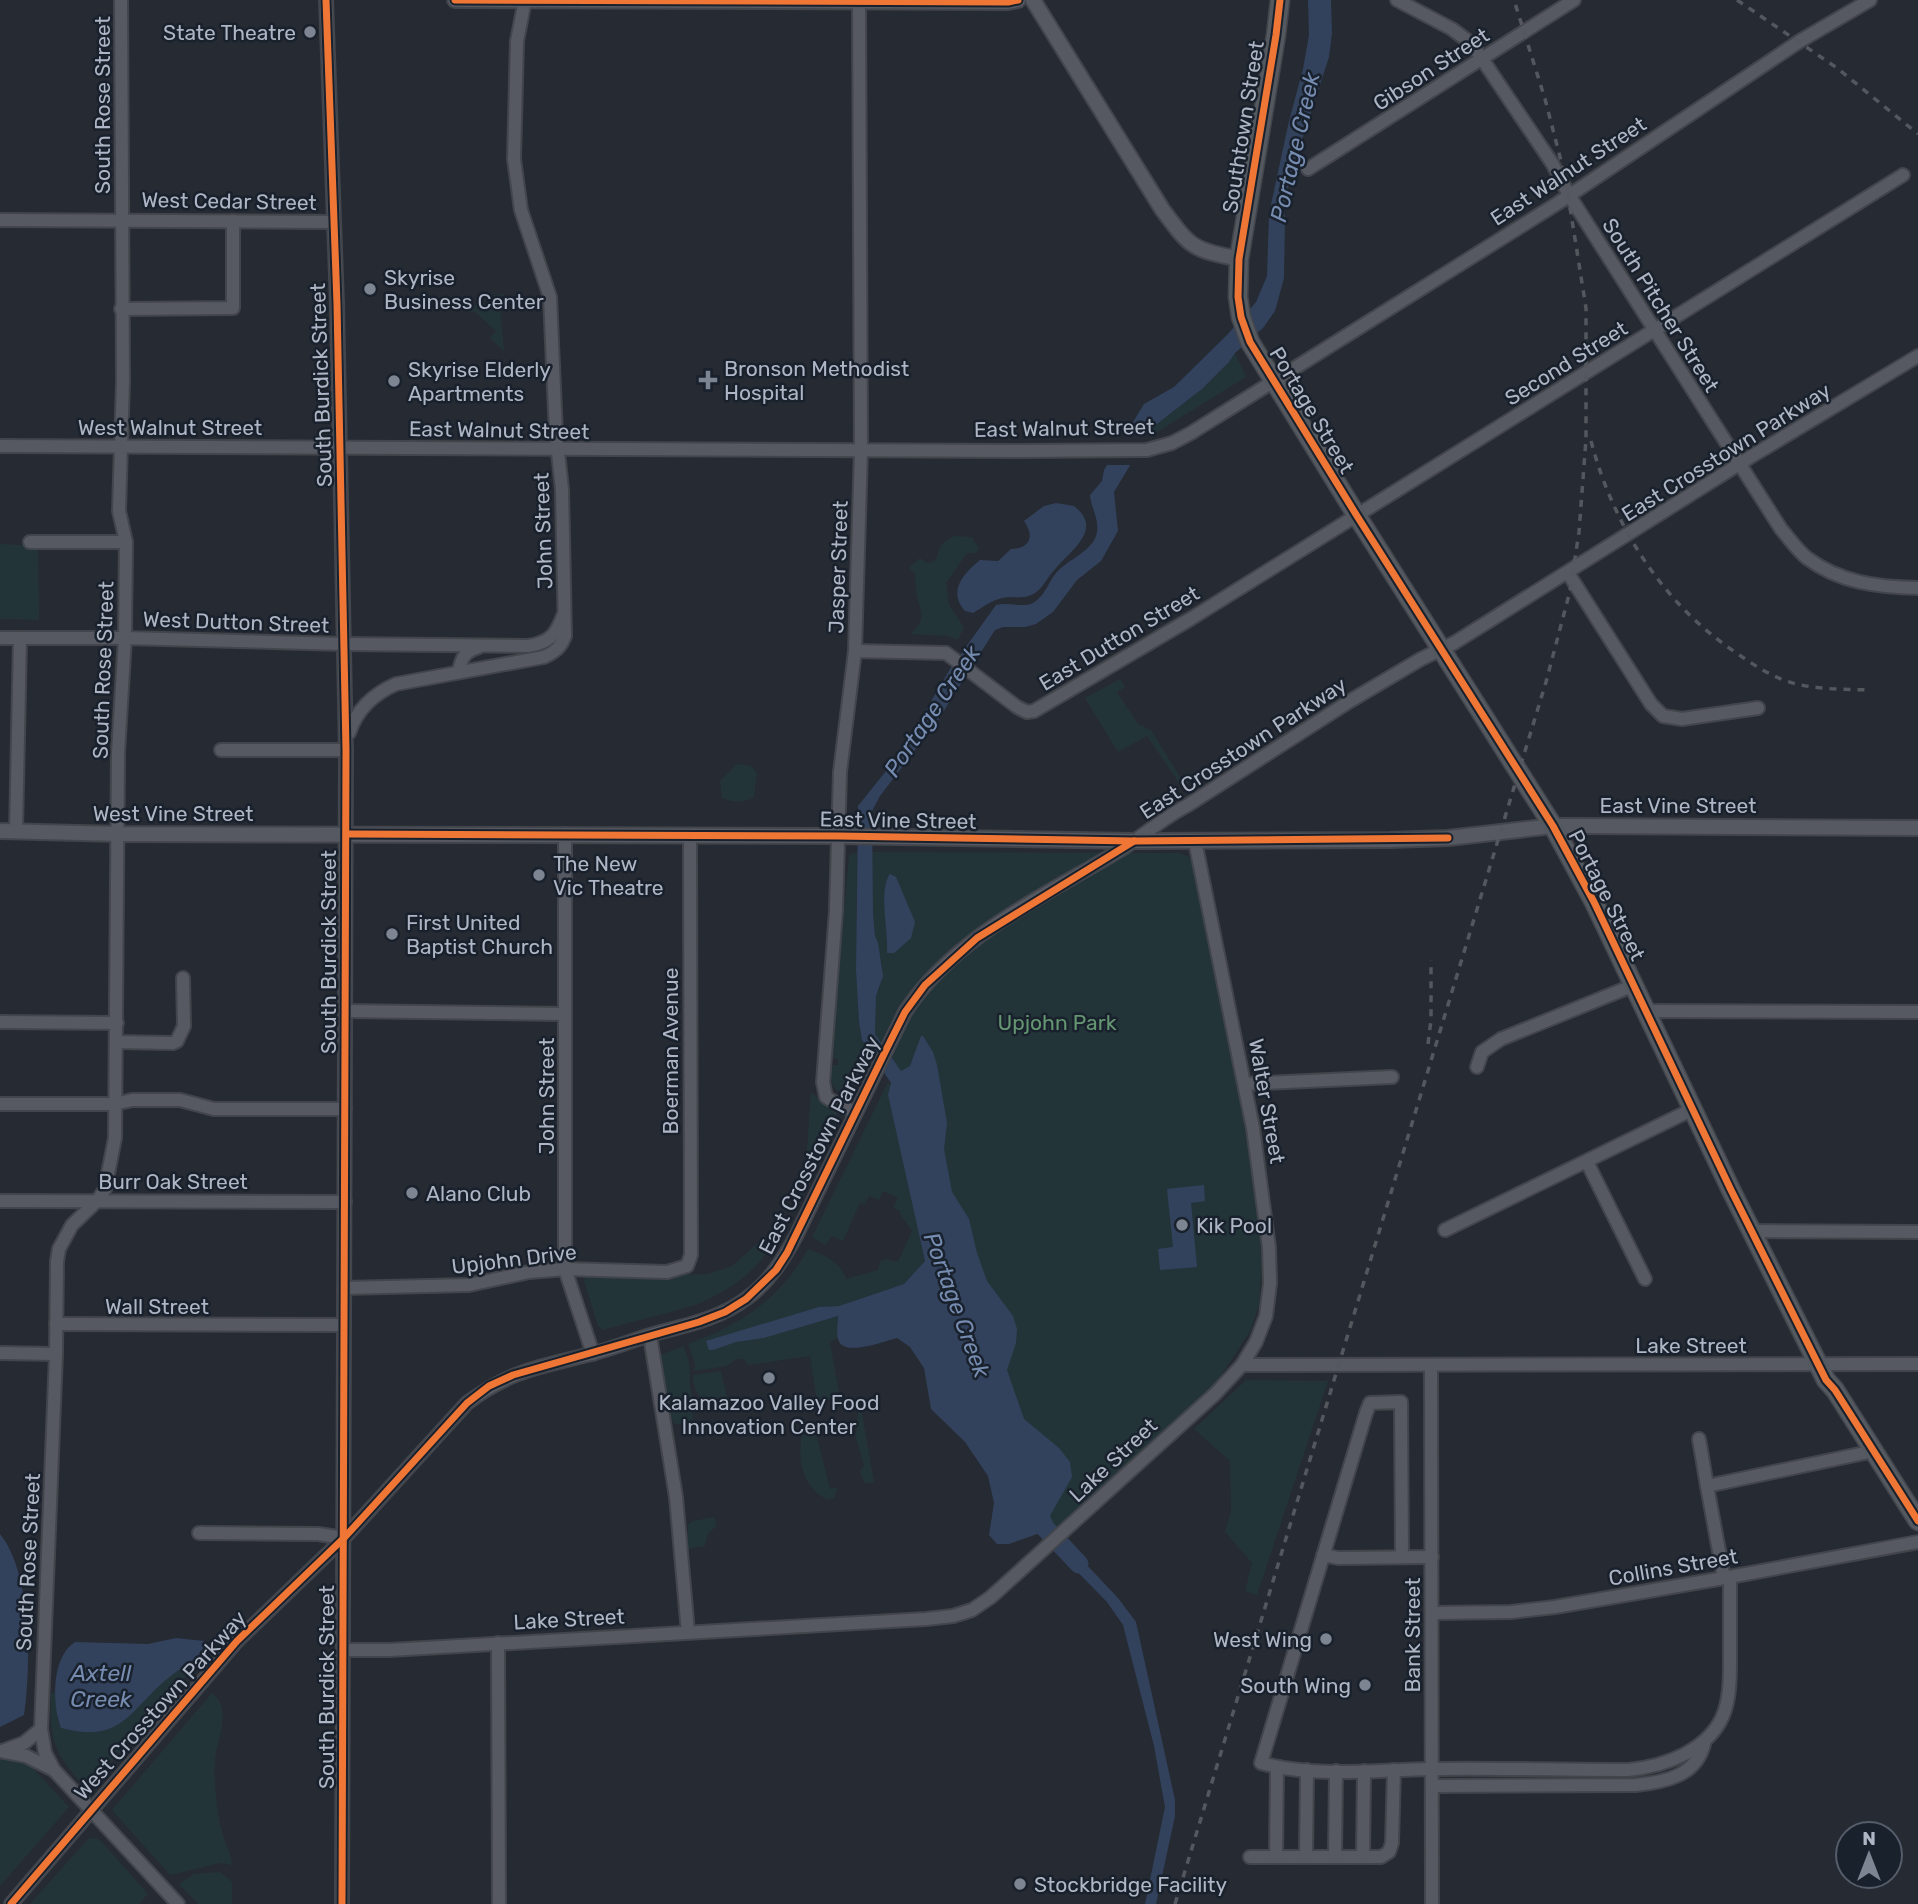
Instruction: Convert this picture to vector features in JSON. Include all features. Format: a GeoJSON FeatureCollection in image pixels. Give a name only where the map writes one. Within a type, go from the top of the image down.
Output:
{"type":"FeatureCollection","features":[{"type":"Feature","properties":{"kind":"main road","name":"Southtown Street"},"geometry":{"type":"LineString","coordinates":[[1239,259],[1280,0]]}},
{"type":"Feature","properties":{"kind":"main road","name":"Portage Street"},"geometry":{"type":"LineString","coordinates":[[1239,259],[1238,297],[1241,317],[1250,342],[1553,826],[1594,902],[1632,986],[1818,1363],[1918,1521]]}},
{"type":"Feature","properties":{"kind":"street","name":"South Rose Street"},"geometry":{"type":"LineString","coordinates":[[56,1324],[57,1261],[60,1249],[66,1234],[78,1218],[98,1200],[105,1189],[115,1138],[118,745],[125,638],[126,542],[119,511],[123,381],[121,0]]}},
{"type":"Feature","properties":{"kind":"street","name":"South Burdick Street"},"geometry":{"type":"LineString","coordinates":[[326,0],[341,447],[347,834],[342,1904]]}},
{"type":"Feature","properties":{"kind":"street"},"geometry":{"type":"LineString","coordinates":[[455,0],[859,3],[1018,0]]}},
{"type":"Feature","properties":{"kind":"street","name":"John Street"},"geometry":{"type":"LineString","coordinates":[[346,746],[356,716],[384,689],[396,684],[544,657],[562,644],[565,636],[561,467],[550,297],[521,211],[514,159],[517,41],[525,0]]}},
{"type":"Feature","properties":{"kind":"street"},"geometry":{"type":"LineString","coordinates":[[1033,0],[1162,209],[1184,238],[1192,246],[1239,259]]}},
{"type":"Feature","properties":{"kind":"street","name":"South Pitcher Street"},"geometry":{"type":"LineString","coordinates":[[1397,0],[1468,39],[1482,57],[1552,163],[1569,195],[1781,529],[1806,557],[1830,572],[1873,586],[1918,589]]}},
{"type":"Feature","properties":{"kind":"street","name":"Gibson Street"},"geometry":{"type":"LineString","coordinates":[[1308,169],[1574,0]]}},
{"type":"Feature","properties":{"kind":"street","name":"East Walnut Street"},"geometry":{"type":"LineString","coordinates":[[341,447],[1114,451],[1161,447],[1181,438],[1569,195],[1800,41],[1870,0]]}},
{"type":"Feature","properties":{"kind":"street","name":"Jasper Street"},"geometry":{"type":"LineString","coordinates":[[856,1111],[832,1101],[823,1091],[836,911],[841,772],[855,651],[861,450],[859,3]]}},
{"type":"Feature","properties":{"kind":"street","name":"Second Street"},"geometry":{"type":"LineString","coordinates":[[1357,516],[1902,176]]}},
{"type":"Feature","properties":{"kind":"street","name":"West Cedar Street"},"geometry":{"type":"LineString","coordinates":[[0,220],[333,222]]}},
{"type":"Feature","properties":{"kind":"street"},"geometry":{"type":"LineString","coordinates":[[121,309],[233,308],[233,221]]}},
{"type":"Feature","properties":{"kind":"street","name":"East Crosstown Parkway"},"geometry":{"type":"LineString","coordinates":[[344,1538],[454,1417],[489,1386],[533,1368],[593,1354],[699,1322],[725,1312],[747,1299],[763,1284],[776,1270],[792,1244],[877,1067],[914,998],[963,948],[1134,842],[1165,817],[1350,701],[1421,659],[1442,650],[1739,464],[1918,356]]}},
{"type":"Feature","properties":{"kind":"street","name":"West Walnut Street"},"geometry":{"type":"LineString","coordinates":[[0,446],[341,447]]}},
{"type":"Feature","properties":{"kind":"street","name":"East Dutton Street"},"geometry":{"type":"LineString","coordinates":[[855,651],[946,653],[1017,707],[1027,712],[1034,711],[1357,516]]}},
{"type":"Feature","properties":{"kind":"street"},"geometry":{"type":"LineString","coordinates":[[30,542],[126,542]]}},
{"type":"Feature","properties":{"kind":"street"},"geometry":{"type":"LineString","coordinates":[[1567,573],[1651,704],[1663,716],[1682,719],[1758,708]]}},
{"type":"Feature","properties":{"kind":"street"},"geometry":{"type":"LineString","coordinates":[[344,644],[528,646],[545,642],[556,633],[565,609]]}},
{"type":"Feature","properties":{"kind":"street","name":"West Dutton Street"},"geometry":{"type":"LineString","coordinates":[[0,638],[125,638],[344,644]]}},
{"type":"Feature","properties":{"kind":"street"},"geometry":{"type":"LineString","coordinates":[[16,832],[20,638]]}},
{"type":"Feature","properties":{"kind":"street"},"geometry":{"type":"LineString","coordinates":[[459,672],[467,652],[486,645]]}},
{"type":"Feature","properties":{"kind":"street"},"geometry":{"type":"LineString","coordinates":[[221,750],[346,746]]}},
{"type":"Feature","properties":{"kind":"street","name":"East Vine Street"},"geometry":{"type":"LineString","coordinates":[[347,834],[872,836],[1134,842],[1436,839],[1553,826],[1918,828]]}},
{"type":"Feature","properties":{"kind":"street","name":"West Vine Street"},"geometry":{"type":"LineString","coordinates":[[0,831],[347,834]]}},
{"type":"Feature","properties":{"kind":"street","name":"John Street"},"geometry":{"type":"LineString","coordinates":[[565,834],[565,1269],[593,1354]]}},
{"type":"Feature","properties":{"kind":"street","name":"Boerman Avenue"},"geometry":{"type":"LineString","coordinates":[[687,1266],[691,1255],[690,835]]}},
{"type":"Feature","properties":{"kind":"street","name":"Walter Street"},"geometry":{"type":"LineString","coordinates":[[1195,841],[1262,1180],[1270,1283],[1266,1316],[1256,1342],[1242,1365]]}},
{"type":"Feature","properties":{"kind":"street"},"geometry":{"type":"LineString","coordinates":[[116,1042],[177,1041],[184,1026],[183,978]]}},
{"type":"Feature","properties":{"kind":"street"},"geometry":{"type":"LineString","coordinates":[[1477,1067],[1482,1052],[1501,1039],[1632,986]]}},
{"type":"Feature","properties":{"kind":"street"},"geometry":{"type":"LineString","coordinates":[[1645,1011],[1918,1013]]}},
{"type":"Feature","properties":{"kind":"street"},"geometry":{"type":"LineString","coordinates":[[346,1012],[565,1014]]}},
{"type":"Feature","properties":{"kind":"street"},"geometry":{"type":"LineString","coordinates":[[0,1022],[117,1023]]}},
{"type":"Feature","properties":{"kind":"street"},"geometry":{"type":"LineString","coordinates":[[1245,1084],[1392,1077]]}},
{"type":"Feature","properties":{"kind":"street"},"geometry":{"type":"LineString","coordinates":[[0,1104],[115,1104],[132,1100],[180,1100],[214,1109],[345,1109]]}},
{"type":"Feature","properties":{"kind":"street"},"geometry":{"type":"LineString","coordinates":[[1445,1230],[1693,1109]]}},
{"type":"Feature","properties":{"kind":"street"},"geometry":{"type":"LineString","coordinates":[[1587,1162],[1645,1279]]}},
{"type":"Feature","properties":{"kind":"street","name":"Burr Oak Street"},"geometry":{"type":"LineString","coordinates":[[0,1201],[345,1202]]}},
{"type":"Feature","properties":{"kind":"street"},"geometry":{"type":"LineString","coordinates":[[1752,1231],[1918,1233]]}},
{"type":"Feature","properties":{"kind":"street","name":"Upjohn Drive"},"geometry":{"type":"LineString","coordinates":[[344,1288],[469,1285],[529,1272],[565,1269],[667,1272],[687,1266]]}},
{"type":"Feature","properties":{"kind":"street"},"geometry":{"type":"LineString","coordinates":[[0,1353],[56,1354],[56,1324]]}},
{"type":"Feature","properties":{"kind":"street","name":"Wall Street"},"geometry":{"type":"LineString","coordinates":[[56,1324],[343,1325]]}},
{"type":"Feature","properties":{"kind":"street"},"geometry":{"type":"LineString","coordinates":[[650,1336],[676,1497],[688,1632]]}},
{"type":"Feature","properties":{"kind":"street","name":"South Rose Street"},"geometry":{"type":"LineString","coordinates":[[54,1770],[45,1753],[41,1729],[56,1354]]}},
{"type":"Feature","properties":{"kind":"street","name":"Lake Street"},"geometry":{"type":"LineString","coordinates":[[344,1650],[390,1650],[953,1616],[972,1610],[991,1597],[1061,1535],[1215,1394],[1242,1365],[1918,1364]]}},
{"type":"Feature","properties":{"kind":"street","name":"Bank Street"},"geometry":{"type":"LineString","coordinates":[[1430,1365],[1432,1904]]}},
{"type":"Feature","properties":{"kind":"street"},"geometry":{"type":"LineString","coordinates":[[1402,1557],[1401,1402],[1370,1404],[1261,1762],[1277,1767],[1336,1771],[1628,1770],[1659,1765],[1704,1744],[1717,1730],[1730,1682],[1727,1578],[1699,1439]]}},
{"type":"Feature","properties":{"kind":"street"},"geometry":{"type":"LineString","coordinates":[[1707,1486],[1874,1451]]}},
{"type":"Feature","properties":{"kind":"street"},"geometry":{"type":"LineString","coordinates":[[199,1533],[318,1534],[344,1538]]}},
{"type":"Feature","properties":{"kind":"street","name":"West Crosstown Parkway"},"geometry":{"type":"LineString","coordinates":[[11,1904],[237,1641],[344,1538]]}},
{"type":"Feature","properties":{"kind":"street","name":"Collins Street"},"geometry":{"type":"LineString","coordinates":[[1432,1613],[1532,1610],[1727,1578],[1918,1542]]}},
{"type":"Feature","properties":{"kind":"street"},"geometry":{"type":"LineString","coordinates":[[1324,1555],[1338,1558],[1432,1557]]}},
{"type":"Feature","properties":{"kind":"street"},"geometry":{"type":"LineString","coordinates":[[498,1643],[499,1904]]}},
{"type":"Feature","properties":{"kind":"street"},"geometry":{"type":"LineString","coordinates":[[1,1751],[24,1743],[41,1729]]}},
{"type":"Feature","properties":{"kind":"street"},"geometry":{"type":"LineString","coordinates":[[1432,1786],[1636,1786],[1659,1783],[1688,1770],[1701,1754],[1704,1744]]}},
{"type":"Feature","properties":{"kind":"street"},"geometry":{"type":"LineString","coordinates":[[1,1751],[26,1756],[54,1770],[178,1904]]}},
{"type":"Feature","properties":{"kind":"street"},"geometry":{"type":"LineString","coordinates":[[1276,1857],[1277,1767]]}},
{"type":"Feature","properties":{"kind":"street"},"geometry":{"type":"LineString","coordinates":[[1306,1857],[1307,1770]]}},
{"type":"Feature","properties":{"kind":"street"},"geometry":{"type":"LineString","coordinates":[[1250,1857],[1381,1857],[1389,1852],[1392,1843],[1394,1770]]}},
{"type":"Feature","properties":{"kind":"street"},"geometry":{"type":"LineString","coordinates":[[1335,1857],[1336,1771]]}},
{"type":"Feature","properties":{"kind":"street"},"geometry":{"type":"LineString","coordinates":[[1363,1857],[1364,1771]]}},
{"type":"Feature","properties":{"kind":"green space"},"geometry":{"type":"Polygon","coordinates":[[[505,294],[499,299],[504,351],[491,339],[496,331],[474,311],[466,311],[466,305],[491,304],[494,295],[505,294]]]}},
{"type":"Feature","properties":{"kind":"green space"},"geometry":{"type":"Polygon","coordinates":[[[1235,353],[1246,377],[1157,432],[1150,433],[1153,427],[1208,384],[1235,353]]]}},
{"type":"Feature","properties":{"kind":"green space"},"geometry":{"type":"Polygon","coordinates":[[[954,536],[972,537],[979,549],[976,553],[967,553],[946,583],[949,605],[964,627],[958,640],[948,636],[910,634],[920,623],[921,613],[915,573],[909,568],[920,558],[927,563],[934,561],[941,545],[954,536]]]}},
{"type":"Feature","properties":{"kind":"green space"},"geometry":{"type":"Polygon","coordinates":[[[0,544],[38,546],[39,620],[0,619],[0,544]]]}},
{"type":"Feature","properties":{"kind":"green space"},"geometry":{"type":"Polygon","coordinates":[[[1120,679],[1125,687],[1117,692],[1138,724],[1151,730],[1183,782],[1189,779],[1191,781],[1182,787],[1147,736],[1118,752],[1085,698],[1120,679]]]}},
{"type":"Feature","properties":{"kind":"green space"},"geometry":{"type":"Polygon","coordinates":[[[737,764],[751,766],[757,773],[754,797],[743,801],[722,798],[720,781],[737,764]]]}},
{"type":"Feature","properties":{"kind":"green space","name":"Upjohn Park"},"geometry":{"type":"Polygon","coordinates":[[[872,852],[1180,853],[1189,857],[1194,866],[1252,1161],[1262,1262],[1259,1305],[1251,1330],[1212,1389],[1057,1530],[1049,1526],[1023,1451],[901,1072],[875,1034],[876,996],[880,987],[882,964],[875,936],[872,852]]]}},
{"type":"Feature","properties":{"kind":"green space"},"geometry":{"type":"Polygon","coordinates":[[[857,853],[856,970],[859,1022],[862,1040],[869,1049],[870,1056],[855,1087],[845,1092],[833,1086],[830,1065],[838,1065],[838,1059],[831,1058],[849,855],[857,853]]]}},
{"type":"Feature","properties":{"kind":"green space"},"geometry":{"type":"Polygon","coordinates":[[[888,1082],[891,1086],[888,1095],[925,1261],[904,1284],[838,1306],[819,1307],[712,1350],[838,1316],[837,1339],[830,1342],[840,1398],[817,1402],[810,1356],[748,1365],[744,1359],[737,1359],[727,1366],[694,1371],[695,1363],[688,1344],[725,1328],[757,1308],[785,1282],[808,1249],[826,1256],[840,1268],[846,1279],[878,1270],[880,1261],[886,1259],[898,1262],[912,1231],[900,1211],[893,1208],[898,1198],[883,1191],[879,1200],[869,1196],[865,1204],[860,1203],[843,1241],[832,1236],[825,1245],[812,1237],[888,1082]]]}},
{"type":"Feature","properties":{"kind":"green space"},"geometry":{"type":"Polygon","coordinates":[[[811,1092],[839,1118],[798,1205],[806,1163],[811,1092]]]}},
{"type":"Feature","properties":{"kind":"green space"},"geometry":{"type":"Polygon","coordinates":[[[770,1240],[773,1244],[766,1255],[749,1273],[708,1300],[603,1330],[598,1326],[585,1277],[708,1274],[732,1266],[760,1241],[770,1240]]]}},
{"type":"Feature","properties":{"kind":"green space"},"geometry":{"type":"Polygon","coordinates":[[[684,1346],[694,1400],[705,1409],[692,1414],[693,1423],[675,1424],[670,1418],[660,1355],[684,1346]]]}},
{"type":"Feature","properties":{"kind":"green space"},"geometry":{"type":"Polygon","coordinates":[[[721,1371],[729,1406],[715,1405],[703,1400],[694,1383],[693,1375],[721,1371]]]}},
{"type":"Feature","properties":{"kind":"green space"},"geometry":{"type":"Polygon","coordinates":[[[1246,1380],[1328,1381],[1257,1595],[1245,1591],[1252,1563],[1225,1532],[1231,1511],[1230,1461],[1194,1429],[1246,1380]]]}},
{"type":"Feature","properties":{"kind":"green space"},"geometry":{"type":"Polygon","coordinates":[[[861,1408],[874,1482],[864,1483],[860,1471],[864,1466],[856,1437],[858,1410],[861,1408]]]}},
{"type":"Feature","properties":{"kind":"green space"},"geometry":{"type":"Polygon","coordinates":[[[813,1425],[819,1427],[816,1433],[830,1489],[838,1487],[834,1498],[828,1500],[812,1488],[801,1461],[803,1431],[813,1425]]]}},
{"type":"Feature","properties":{"kind":"green space"},"geometry":{"type":"Polygon","coordinates":[[[715,1517],[716,1527],[708,1533],[705,1546],[687,1549],[688,1525],[692,1521],[715,1517]]]}},
{"type":"Feature","properties":{"kind":"green space"},"geometry":{"type":"Polygon","coordinates":[[[209,1650],[93,1783],[87,1780],[82,1784],[58,1752],[54,1742],[51,1693],[57,1692],[57,1718],[61,1728],[80,1732],[107,1730],[128,1717],[170,1676],[209,1650]]]}},
{"type":"Feature","properties":{"kind":"green space"},"geometry":{"type":"Polygon","coordinates":[[[212,1693],[222,1707],[223,1715],[215,1759],[215,1787],[221,1827],[232,1865],[220,1863],[170,1875],[112,1810],[212,1693]]]}},
{"type":"Feature","properties":{"kind":"green space"},"geometry":{"type":"Polygon","coordinates":[[[0,1757],[18,1757],[29,1764],[69,1807],[0,1886],[0,1757]]]}},
{"type":"Feature","properties":{"kind":"green space"},"geometry":{"type":"Polygon","coordinates":[[[88,1839],[100,1840],[148,1894],[139,1904],[30,1904],[88,1839]]]}},
{"type":"Feature","properties":{"kind":"green space"},"geometry":{"type":"Polygon","coordinates":[[[220,1872],[232,1882],[232,1904],[198,1904],[179,1884],[194,1874],[220,1872]]]}},
{"type":"Feature","properties":{"kind":"water"},"geometry":{"type":"Polygon","coordinates":[[[1308,0],[1331,0],[1332,33],[1329,57],[1293,167],[1283,209],[1284,278],[1275,311],[1263,328],[1235,353],[1202,389],[1153,427],[1114,492],[1118,531],[1101,561],[1077,580],[1053,612],[1036,624],[995,630],[938,720],[880,796],[872,811],[873,913],[883,976],[876,996],[875,1034],[901,1071],[910,1066],[921,1036],[933,1052],[947,1123],[944,1149],[952,1192],[969,1219],[987,1281],[1013,1316],[1017,1329],[1016,1343],[1007,1370],[1024,1419],[1059,1448],[1070,1462],[1072,1477],[1047,1521],[1052,1527],[1043,1536],[1040,1533],[1009,1544],[997,1544],[989,1535],[994,1503],[988,1476],[965,1442],[931,1409],[924,1368],[910,1347],[897,1338],[864,1347],[841,1345],[837,1331],[838,1316],[713,1350],[709,1350],[706,1341],[819,1307],[839,1306],[904,1284],[925,1261],[888,1095],[891,1083],[862,1040],[859,1022],[856,970],[858,806],[902,751],[950,669],[996,605],[1033,603],[1056,573],[1086,550],[1095,539],[1096,518],[1090,495],[1102,481],[1104,470],[1144,404],[1174,387],[1256,302],[1267,276],[1269,214],[1309,35],[1308,0]]]}},
{"type":"Feature","properties":{"kind":"water"},"geometry":{"type":"Polygon","coordinates":[[[1056,503],[1074,506],[1086,523],[1082,539],[1076,547],[1035,593],[999,599],[973,613],[965,611],[960,604],[958,590],[968,571],[980,560],[998,561],[1011,549],[1023,547],[1030,536],[1024,521],[1044,506],[1056,503]]]}},
{"type":"Feature","properties":{"kind":"water"},"geometry":{"type":"Polygon","coordinates":[[[890,874],[896,877],[915,922],[911,938],[894,953],[887,953],[885,890],[890,874]]]}},
{"type":"Feature","properties":{"kind":"water","name":"Kik Pool"},"geometry":{"type":"Polygon","coordinates":[[[1204,1185],[1205,1201],[1191,1203],[1197,1267],[1160,1270],[1158,1249],[1173,1247],[1167,1189],[1204,1185]]]}},
{"type":"Feature","properties":{"kind":"water","name":"Axtell Creek"},"geometry":{"type":"Polygon","coordinates":[[[0,1534],[11,1551],[24,1596],[28,1672],[24,1715],[0,1727],[0,1534]]]}},
{"type":"Feature","properties":{"kind":"water"},"geometry":{"type":"Polygon","coordinates":[[[1066,1543],[1118,1598],[1136,1622],[1175,1800],[1175,1816],[1156,1904],[1145,1904],[1165,1807],[1154,1746],[1123,1625],[1107,1602],[1057,1551],[1066,1543]]]}},
{"type":"Feature","properties":{"kind":"water","name":"Axtell Creek"},"geometry":{"type":"Polygon","coordinates":[[[176,1638],[204,1641],[209,1650],[165,1681],[118,1725],[95,1732],[61,1728],[55,1694],[58,1669],[61,1658],[75,1642],[148,1644],[176,1638]]]}},
{"type":"Feature","properties":{"kind":"pier"},"geometry":{"type":"Polygon","coordinates":[[[1150,434],[1132,465],[1105,465],[1123,435],[1150,434]]]}},
{"type":"Feature","properties":{"kind":"waterway","name":"Portage Creek"},"geometry":{"type":"LineString","coordinates":[[1036,1508],[1045,1528],[1079,1564]]}},
{"type":"Feature","properties":{"kind":"railway"},"geometry":{"type":"LineString","coordinates":[[1175,1904],[1546,682],[1570,591],[1579,532],[1586,439],[1586,308],[1565,176],[1545,99],[1514,0]]}},
{"type":"Feature","properties":{"kind":"railway"},"geometry":{"type":"LineString","coordinates":[[1737,0],[1837,68],[1918,134]]}},
{"type":"Feature","properties":{"kind":"railway"},"geometry":{"type":"LineString","coordinates":[[1591,441],[1613,503],[1644,560],[1663,586],[1709,632],[1753,664],[1786,681],[1817,688],[1870,690]]}},
{"type":"Feature","properties":{"kind":"railway"},"geometry":{"type":"LineString","coordinates":[[1428,1044],[1431,1020],[1431,960]]}},
{"type":"Feature","properties":{"kind":"cycle path"},"geometry":{"type":"LineString","coordinates":[[326,0],[337,304],[346,750],[342,1904]]}},
{"type":"Feature","properties":{"kind":"cycle path"},"geometry":{"type":"LineString","coordinates":[[455,0],[1018,0]]}},
{"type":"Feature","properties":{"kind":"cycle path"},"geometry":{"type":"LineString","coordinates":[[1280,0],[1239,259],[1238,297],[1241,317],[1250,342],[1553,826],[1594,902],[1731,1190],[1826,1380],[1918,1521]]}},
{"type":"Feature","properties":{"kind":"cycle path"},"geometry":{"type":"LineString","coordinates":[[347,834],[838,836],[1134,841],[1448,838]]}},
{"type":"Feature","properties":{"kind":"cycle path"},"geometry":{"type":"LineString","coordinates":[[11,1904],[237,1641],[344,1538],[467,1403],[489,1386],[513,1375],[699,1322],[725,1312],[746,1299],[776,1270],[787,1253],[905,1012],[925,985],[977,938],[1134,841]]}},
{"type":"Feature","properties":{"kind":"place","name":"State Theatre"},"geometry":{"type":"Point","coordinates":[310,32]}},
{"type":"Feature","properties":{"kind":"place","name":"Skyrise Business Center"},"geometry":{"type":"Point","coordinates":[370,289]}},
{"type":"Feature","properties":{"kind":"place","name":"Bronson Methodist Hospital"},"geometry":{"type":"Point","coordinates":[708,380]}},
{"type":"Feature","properties":{"kind":"place","name":"Skyrise Elderly Apartments"},"geometry":{"type":"Point","coordinates":[394,381]}},
{"type":"Feature","properties":{"kind":"place","name":"The New Vic Theatre"},"geometry":{"type":"Point","coordinates":[539,875]}},
{"type":"Feature","properties":{"kind":"place","name":"First United Baptist Church"},"geometry":{"type":"Point","coordinates":[392,934]}},
{"type":"Feature","properties":{"kind":"place","name":"Alano Club"},"geometry":{"type":"Point","coordinates":[412,1193]}},
{"type":"Feature","properties":{"kind":"place","name":"Kik Pool"},"geometry":{"type":"Point","coordinates":[1182,1225]}},
{"type":"Feature","properties":{"kind":"place","name":"Kalamazoo Valley Food Innovation Center"},"geometry":{"type":"Point","coordinates":[769,1378]}},
{"type":"Feature","properties":{"kind":"place","name":"West Wing"},"geometry":{"type":"Point","coordinates":[1326,1639]}},
{"type":"Feature","properties":{"kind":"place","name":"South Wing"},"geometry":{"type":"Point","coordinates":[1365,1685]}},
{"type":"Feature","properties":{"kind":"place","name":"Stockbridge Facility"},"geometry":{"type":"Point","coordinates":[1020,1884]}}]}
